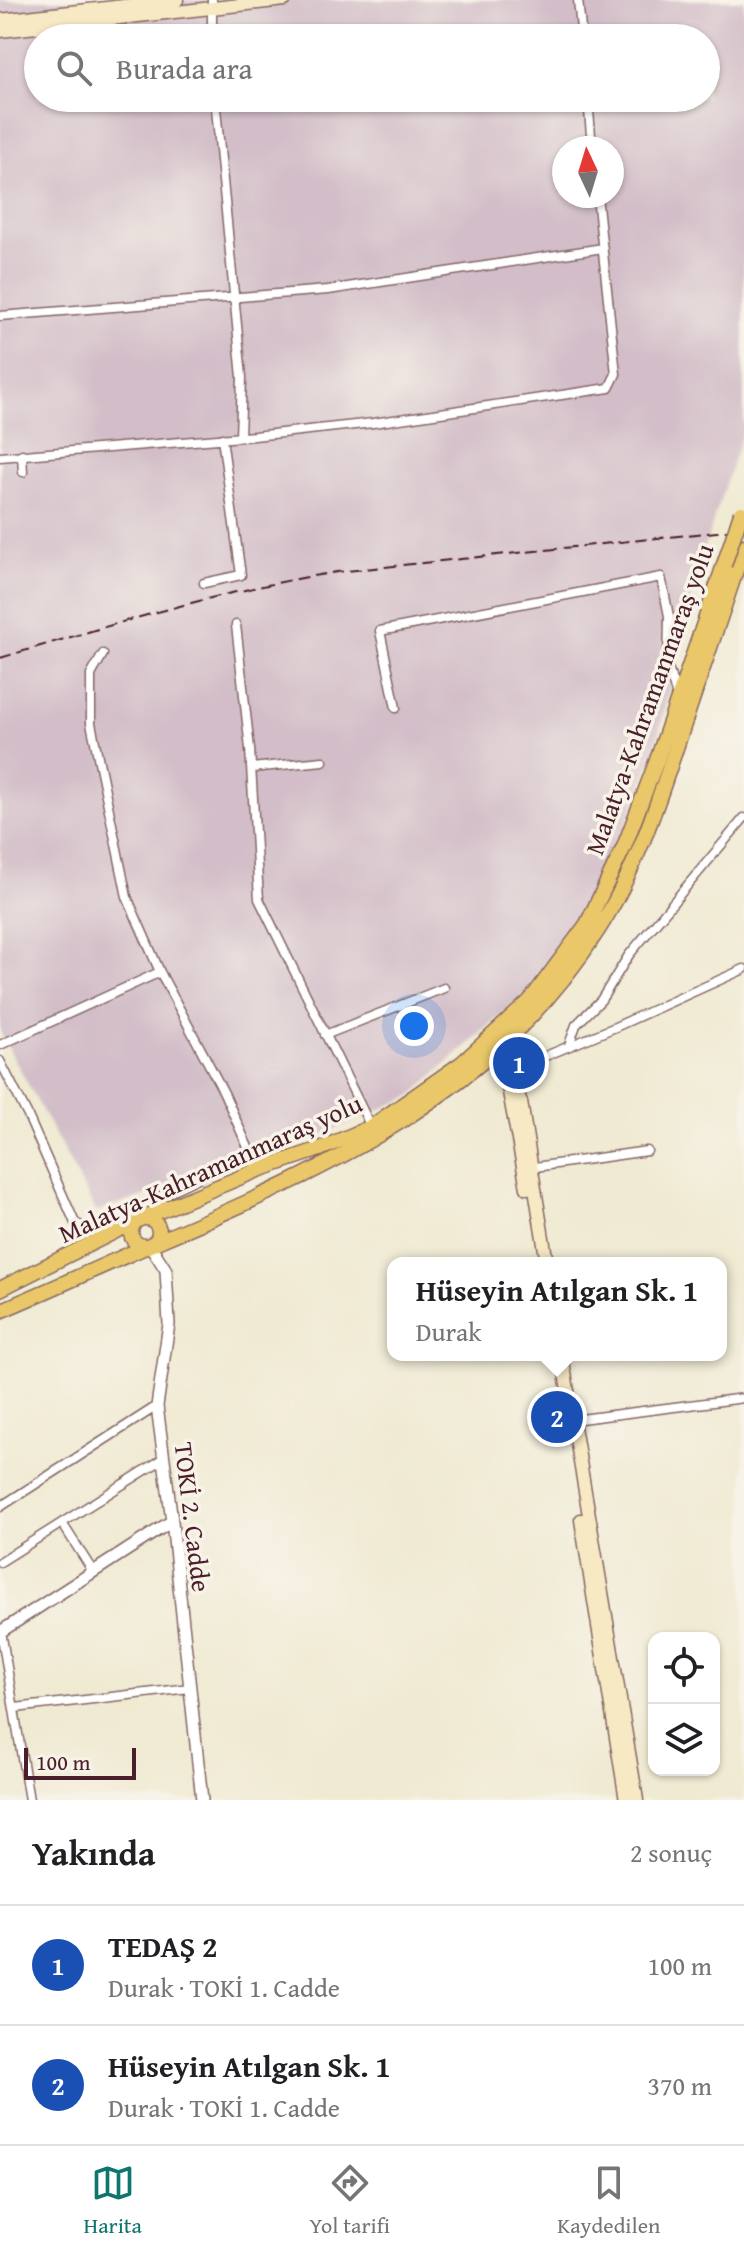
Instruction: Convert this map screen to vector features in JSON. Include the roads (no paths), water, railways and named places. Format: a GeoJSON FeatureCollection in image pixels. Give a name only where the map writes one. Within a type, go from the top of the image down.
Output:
{"type":"FeatureCollection","features":[{"type":"Feature","properties":{"kind":"highway","name":"Malatya-Kahramanmaraş yolu"},"geometry":{"type":"LineString","coordinates":[[0,1289],[138,1220],[371,1127],[462,1063],[530,1001],[587,924],[624,847],[677,699],[732,563],[742,508]]}},
{"type":"Feature","properties":{"kind":"highway"},"geometry":{"type":"LineString","coordinates":[[0,1311],[297,1181],[436,1100],[496,1052],[538,1012],[598,930],[656,808],[732,563],[744,546]]}},
{"type":"Feature","properties":{"kind":"highway"},"geometry":{"type":"LineString","coordinates":[[138,1220],[131,1231],[133,1240],[141,1245],[150,1245]]}},
{"type":"Feature","properties":{"kind":"main road"},"geometry":{"type":"LineString","coordinates":[[0,20],[177,0]]}},
{"type":"Feature","properties":{"kind":"main road"},"geometry":{"type":"LineString","coordinates":[[55,24],[212,4],[283,0]]}},
{"type":"Feature","properties":{"kind":"main road"},"geometry":{"type":"LineString","coordinates":[[0,31],[24,28]]}},
{"type":"Feature","properties":{"kind":"main road"},"geometry":{"type":"LineString","coordinates":[[496,1052],[508,1072],[546,1257]]}},
{"type":"Feature","properties":{"kind":"main road"},"geometry":{"type":"LineString","coordinates":[[528,1168],[539,1257]]}},
{"type":"Feature","properties":{"kind":"main road"},"geometry":{"type":"LineString","coordinates":[[556,1361],[626,1800]]}},
{"type":"Feature","properties":{"kind":"main road"},"geometry":{"type":"LineString","coordinates":[[563,1361],[637,1800]]}},
{"type":"Feature","properties":{"kind":"street"},"geometry":{"type":"LineString","coordinates":[[578,0],[581,24]]}},
{"type":"Feature","properties":{"kind":"street"},"geometry":{"type":"LineString","coordinates":[[216,112],[242,377],[240,437]]}},
{"type":"Feature","properties":{"kind":"street"},"geometry":{"type":"LineString","coordinates":[[589,112],[591,136]]}},
{"type":"Feature","properties":{"kind":"street"},"geometry":{"type":"LineString","coordinates":[[0,457],[373,423],[609,388],[616,374],[598,208]]}},
{"type":"Feature","properties":{"kind":"street"},"geometry":{"type":"LineString","coordinates":[[0,316],[328,290],[603,248]]}},
{"type":"Feature","properties":{"kind":"street"},"geometry":{"type":"LineString","coordinates":[[204,583],[241,575],[222,438]]}},
{"type":"Feature","properties":{"kind":"street"},"geometry":{"type":"LineString","coordinates":[[22,454],[23,472]]}},
{"type":"Feature","properties":{"kind":"street"},"geometry":{"type":"LineString","coordinates":[[396,708],[380,631],[661,577],[669,616],[668,668],[674,680],[677,699]]}},
{"type":"Feature","properties":{"kind":"street"},"geometry":{"type":"LineString","coordinates":[[236,625],[251,768],[259,899],[371,1127]]}},
{"type":"Feature","properties":{"kind":"street"},"geometry":{"type":"LineString","coordinates":[[103,654],[91,675],[91,723],[127,897],[160,972],[224,1093],[258,1170]]}},
{"type":"Feature","properties":{"kind":"street"},"geometry":{"type":"LineString","coordinates":[[251,768],[323,761]]}},
{"type":"Feature","properties":{"kind":"street"},"geometry":{"type":"LineString","coordinates":[[569,1045],[576,1025],[601,1000],[629,955],[744,818]]}},
{"type":"Feature","properties":{"kind":"street"},"geometry":{"type":"LineString","coordinates":[[508,1072],[744,969]]}},
{"type":"Feature","properties":{"kind":"street"},"geometry":{"type":"LineString","coordinates":[[0,1045],[160,972]]}},
{"type":"Feature","properties":{"kind":"street"},"geometry":{"type":"LineString","coordinates":[[325,1035],[444,988]]}},
{"type":"Feature","properties":{"kind":"street"},"geometry":{"type":"LineString","coordinates":[[0,1061],[75,1223],[91,1230],[249,1153]]}},
{"type":"Feature","properties":{"kind":"street"},"geometry":{"type":"LineString","coordinates":[[528,1168],[647,1151]]}},
{"type":"Feature","properties":{"kind":"street","name":"TOKİ 2. Cadde"},"geometry":{"type":"LineString","coordinates":[[150,1245],[166,1270],[169,1324],[157,1406],[202,1800]]}},
{"type":"Feature","properties":{"kind":"street"},"geometry":{"type":"LineString","coordinates":[[573,1420],[744,1398]]}},
{"type":"Feature","properties":{"kind":"street"},"geometry":{"type":"LineString","coordinates":[[0,1507],[157,1406]]}},
{"type":"Feature","properties":{"kind":"street"},"geometry":{"type":"LineString","coordinates":[[0,1562],[163,1459]]}},
{"type":"Feature","properties":{"kind":"street"},"geometry":{"type":"LineString","coordinates":[[29,1800],[1,1631],[172,1521]]}},
{"type":"Feature","properties":{"kind":"street"},"geometry":{"type":"LineString","coordinates":[[62,1523],[92,1570]]}},
{"type":"Feature","properties":{"kind":"street"},"geometry":{"type":"LineString","coordinates":[[15,1708],[190,1688]]}},
{"type":"Feature","properties":{"kind":"railway"},"geometry":{"type":"LineString","coordinates":[[0,658],[209,598],[337,572],[744,529]]}},
{"type":"Feature","properties":{"kind":"place","name":"TEDAŞ 2"},"geometry":{"type":"Point","coordinates":[519,1063]}},
{"type":"Feature","properties":{"kind":"place","name":"Hüseyin Atılgan Sk. 1"},"geometry":{"type":"Point","coordinates":[557,1417]}}]}
